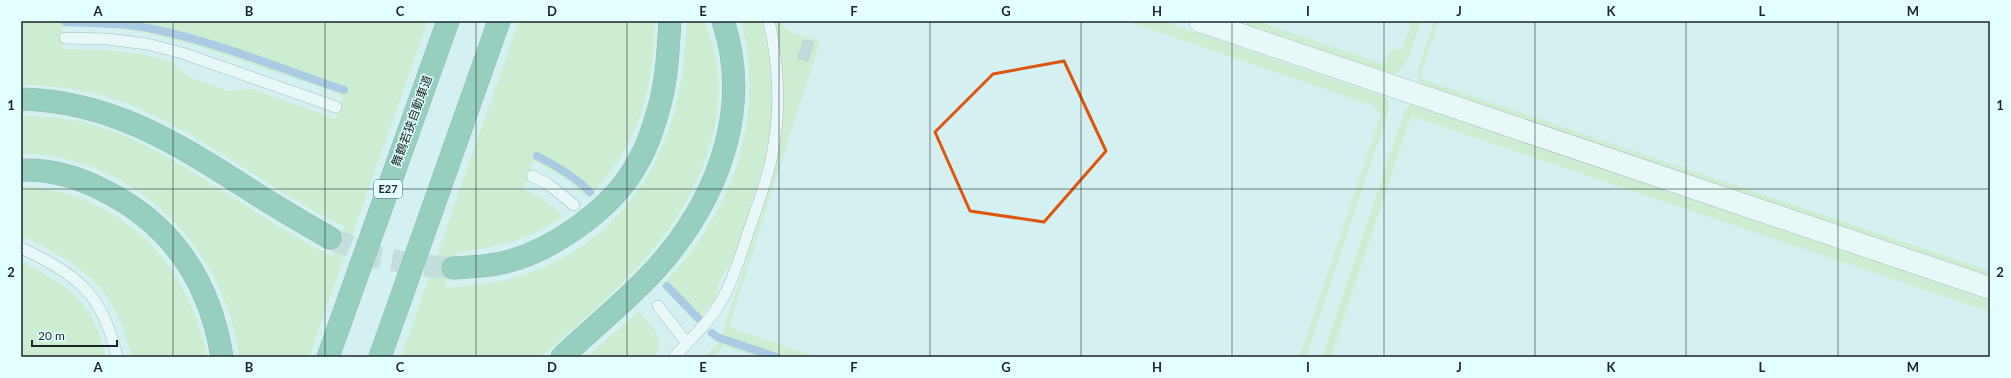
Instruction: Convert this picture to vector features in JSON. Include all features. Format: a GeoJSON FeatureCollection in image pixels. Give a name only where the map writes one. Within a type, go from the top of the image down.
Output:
{"type":"FeatureCollection","features":[{"type":"Feature","properties":{"kind":"highway","name":"舞鶴若狭自動車道"},"geometry":{"type":"LineString","coordinates":[[328,357],[448,21]]}},
{"type":"Feature","properties":{"kind":"highway"},"geometry":{"type":"LineString","coordinates":[[380,357],[499,21]]}},
{"type":"Feature","properties":{"kind":"highway"},"geometry":{"type":"LineString","coordinates":[[453,268],[491,265],[525,256],[555,242],[579,226],[604,206],[624,183],[638,163],[659,110],[666,70],[670,21]]}},
{"type":"Feature","properties":{"kind":"highway"},"geometry":{"type":"LineString","coordinates":[[562,357],[648,276],[668,255],[700,208],[712,184],[724,155],[731,128],[733,104],[734,80],[732,54],[723,21]]}},
{"type":"Feature","properties":{"kind":"highway"},"geometry":{"type":"LineString","coordinates":[[21,99],[45,100],[81,106],[112,114],[147,128],[187,150],[281,210],[330,238]]}},
{"type":"Feature","properties":{"kind":"highway"},"geometry":{"type":"LineString","coordinates":[[21,170],[58,174],[86,181],[136,209],[156,225],[173,242],[200,284],[219,335],[222,357]]}},
{"type":"Feature","properties":{"kind":"street"},"geometry":{"type":"LineString","coordinates":[[1200,21],[1990,288]]}},
{"type":"Feature","properties":{"kind":"lane"},"geometry":{"type":"LineString","coordinates":[[674,357],[710,317],[723,298],[742,254],[771,160],[777,115],[777,82],[768,21]]}},
{"type":"Feature","properties":{"kind":"lane"},"geometry":{"type":"LineString","coordinates":[[65,38],[114,40],[147,44],[182,53],[336,107]]}},
{"type":"Feature","properties":{"kind":"lane"},"geometry":{"type":"LineString","coordinates":[[532,176],[548,184],[574,205]]}},
{"type":"Feature","properties":{"kind":"lane"},"geometry":{"type":"LineString","coordinates":[[21,248],[49,261],[77,280],[99,304],[112,331],[117,357]]}},
{"type":"Feature","properties":{"kind":"lane"},"geometry":{"type":"LineString","coordinates":[[658,306],[687,343]]}},
{"type":"Feature","properties":{"kind":"highlighted area"},"geometry":{"type":"Polygon","coordinates":[[[1064,61],[1106,151],[1044,222],[970,211],[935,132],[993,74],[1064,61]]]}},
{"type":"Feature","properties":{"kind":"green space"},"geometry":{"type":"Polygon","coordinates":[[[21,21],[428,21],[309,357],[239,357],[230,317],[215,279],[194,245],[167,215],[136,189],[101,170],[62,158],[21,154],[21,116],[38,116],[87,123],[121,134],[185,167],[288,232],[333,257],[344,226],[290,197],[186,132],[131,105],[104,96],[77,90],[49,86],[21,85],[21,21]],[[63,27],[63,49],[106,50],[145,55],[172,62],[189,77],[228,91],[253,89],[335,119],[343,96],[213,51],[165,37],[115,28],[63,27]]]}},
{"type":"Feature","properties":{"kind":"green space"},"geometry":{"type":"Polygon","coordinates":[[[519,21],[655,21],[651,72],[640,117],[620,158],[588,198],[562,177],[533,161],[524,189],[540,197],[564,216],[538,231],[513,242],[486,248],[456,252],[445,288],[503,280],[537,270],[574,252],[605,228],[630,201],[651,170],[667,136],[677,99],[684,61],[686,21],[704,21],[715,52],[719,84],[716,117],[709,148],[697,179],[682,209],[664,236],[619,286],[541,357],[401,357],[519,21]]]}},
{"type":"Feature","properties":{"kind":"green space"},"geometry":{"type":"Polygon","coordinates":[[[741,21],[762,21],[770,60],[772,116],[765,159],[737,252],[720,280],[715,299],[696,323],[661,286],[686,258],[707,229],[724,197],[737,164],[745,130],[749,94],[748,58],[741,21]]]}},
{"type":"Feature","properties":{"kind":"green space"},"geometry":{"type":"Polygon","coordinates":[[[774,21],[781,21],[787,29],[803,37],[820,41],[729,327],[817,357],[758,357],[725,346],[712,357],[705,357],[720,341],[771,185],[781,141],[783,83],[774,21]]]}},
{"type":"Feature","properties":{"kind":"green space"},"geometry":{"type":"Polygon","coordinates":[[[1127,21],[1162,21],[1386,97],[1389,103],[1389,110],[1306,357],[1300,357],[1381,115],[1374,106],[1127,21]]]}},
{"type":"Feature","properties":{"kind":"green space"},"geometry":{"type":"Polygon","coordinates":[[[1237,21],[1256,21],[1383,64],[1391,50],[1402,50],[1412,21],[1420,21],[1414,44],[1407,60],[1398,72],[1393,74],[1237,21]]]}},
{"type":"Feature","properties":{"kind":"green space"},"geometry":{"type":"Polygon","coordinates":[[[1434,21],[1439,21],[1421,73],[1424,80],[1990,271],[1990,276],[1422,85],[1417,79],[1417,72],[1434,21]]]}},
{"type":"Feature","properties":{"kind":"green space"},"geometry":{"type":"Polygon","coordinates":[[[1414,105],[1990,300],[1990,312],[1414,117],[1410,119],[1331,357],[1322,357],[1404,112],[1408,106],[1414,105]]]}},
{"type":"Feature","properties":{"kind":"green space"},"geometry":{"type":"Polygon","coordinates":[[[21,186],[56,191],[89,202],[118,218],[144,238],[166,263],[184,291],[198,323],[207,357],[131,357],[125,333],[116,313],[106,296],[94,281],[79,268],[62,257],[21,236],[21,186]]]}},
{"type":"Feature","properties":{"kind":"green space"},"geometry":{"type":"Polygon","coordinates":[[[21,261],[52,279],[77,298],[94,322],[101,338],[106,357],[21,357],[21,261]]]}},
{"type":"Feature","properties":{"kind":"green space"},"geometry":{"type":"Polygon","coordinates":[[[639,311],[653,327],[658,337],[659,342],[656,357],[587,357],[639,311]]]}},
{"type":"Feature","properties":{"kind":"building"},"geometry":{"type":"Polygon","coordinates":[[[804,40],[813,42],[808,61],[798,58],[804,40]]]}},
{"type":"Feature","properties":{"kind":"waterway"},"geometry":{"type":"LineString","coordinates":[[65,22],[131,26],[177,34],[249,56],[344,90]]}},
{"type":"Feature","properties":{"kind":"waterway"},"geometry":{"type":"LineString","coordinates":[[537,156],[565,172],[590,192]]}},
{"type":"Feature","properties":{"kind":"waterway"},"geometry":{"type":"LineString","coordinates":[[667,286],[698,318]]}},
{"type":"Feature","properties":{"kind":"waterway"},"geometry":{"type":"LineString","coordinates":[[712,333],[717,337],[776,357]]}},
{"type":"Feature","properties":{"kind":"tunnel"},"geometry":{"type":"LineString","coordinates":[[330,238],[376,257],[419,265],[453,268]]}}]}
